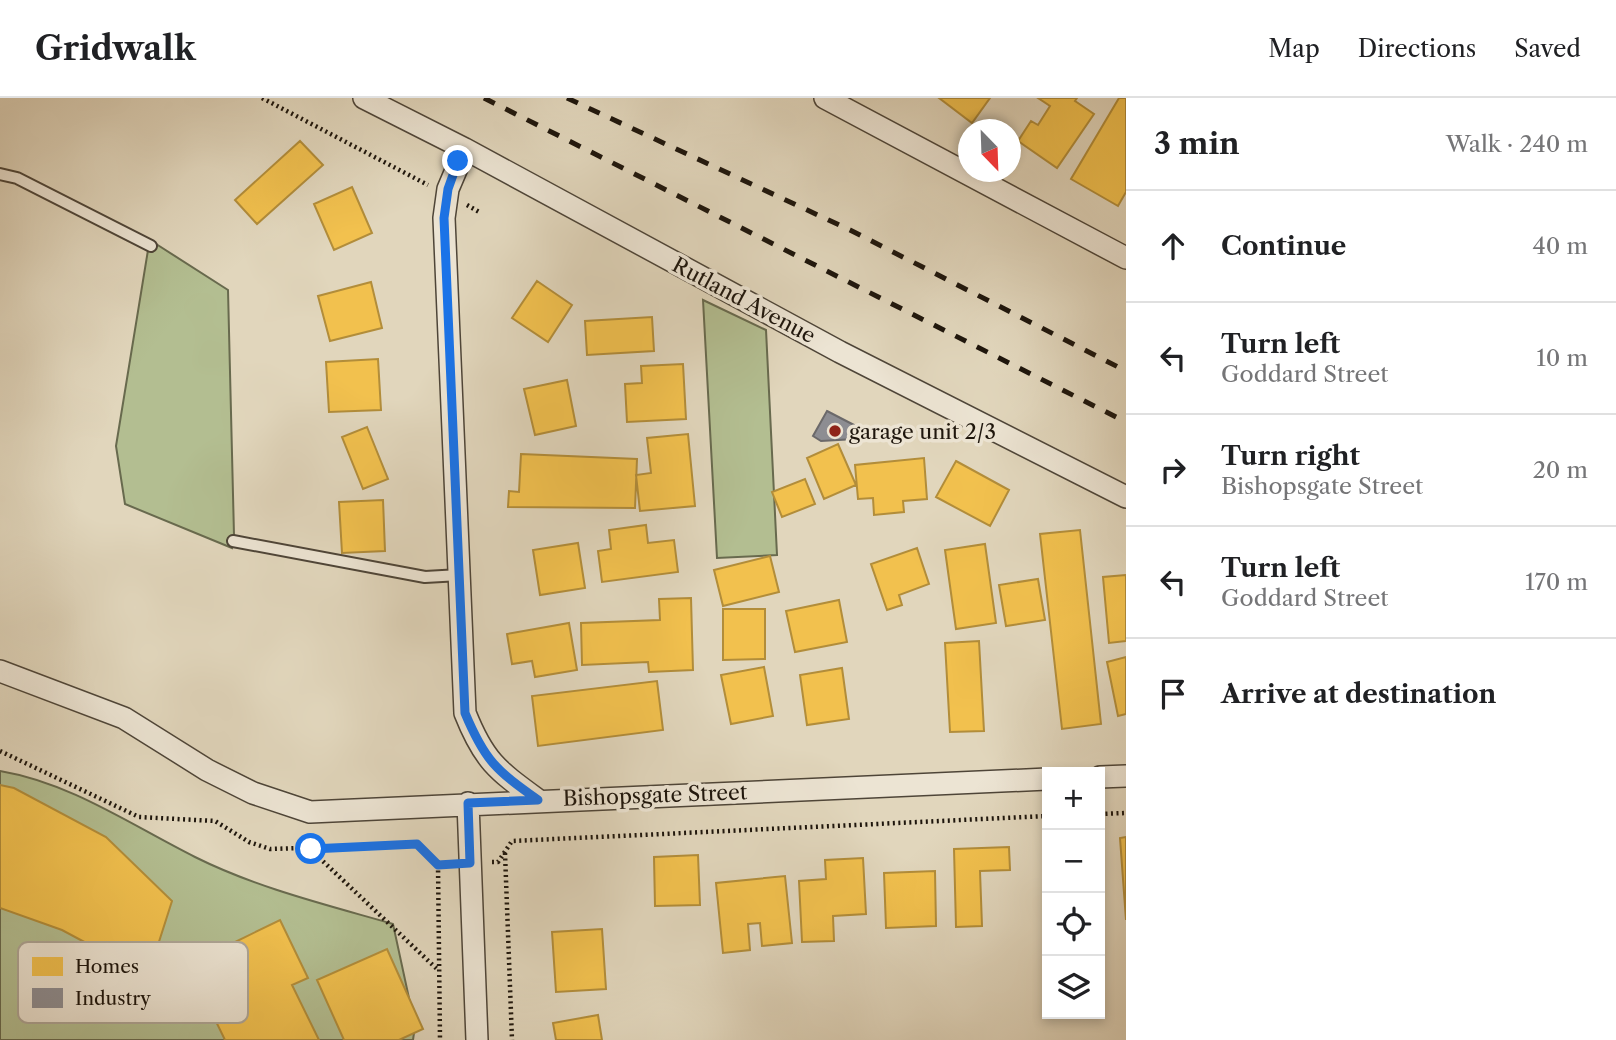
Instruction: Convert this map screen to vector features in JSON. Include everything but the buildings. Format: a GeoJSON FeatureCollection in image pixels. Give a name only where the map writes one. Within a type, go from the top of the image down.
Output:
{"type":"FeatureCollection","features":[{"type":"Feature","properties":{"kind":"street","name":"Rutland Avenue"},"geometry":{"type":"LineString","coordinates":[[364,98],[465,149],[840,352],[1126,497]]}},
{"type":"Feature","properties":{"kind":"street"},"geometry":{"type":"LineString","coordinates":[[825,98],[1126,258]]}},
{"type":"Feature","properties":{"kind":"street"},"geometry":{"type":"LineString","coordinates":[[465,149],[448,189],[444,218],[465,713],[476,740],[496,770],[538,800]]}},
{"type":"Feature","properties":{"kind":"street","name":"Bishopsgate Street"},"geometry":{"type":"LineString","coordinates":[[0,671],[124,718],[207,770],[253,793],[310,812],[1042,779]]}},
{"type":"Feature","properties":{"kind":"street"},"geometry":{"type":"LineString","coordinates":[[1105,777],[1126,776]]}},
{"type":"Feature","properties":{"kind":"street"},"geometry":{"type":"LineString","coordinates":[[468,803],[477,1040]]}},
{"type":"Feature","properties":{"kind":"lane"},"geometry":{"type":"LineString","coordinates":[[0,174],[17,178],[150,246]]}},
{"type":"Feature","properties":{"kind":"lane"},"geometry":{"type":"LineString","coordinates":[[233,541],[425,577],[460,575]]}},
{"type":"Feature","properties":{"kind":"path"},"geometry":{"type":"LineString","coordinates":[[262,98],[406,173]]}},
{"type":"Feature","properties":{"kind":"path"},"geometry":{"type":"LineString","coordinates":[[0,751],[139,817],[215,821],[249,842],[270,849],[417,844],[438,865],[440,1040]]}},
{"type":"Feature","properties":{"kind":"path"},"geometry":{"type":"LineString","coordinates":[[1105,814],[1126,813]]}},
{"type":"Feature","properties":{"kind":"path"},"geometry":{"type":"LineString","coordinates":[[438,865],[499,862],[512,841],[1042,816]]}},
{"type":"Feature","properties":{"kind":"path"},"geometry":{"type":"LineString","coordinates":[[311,849],[438,970]]}},
{"type":"Feature","properties":{"kind":"path"},"geometry":{"type":"LineString","coordinates":[[505,853],[512,1040]]}},
{"type":"Feature","properties":{"kind":"green space"},"geometry":{"type":"Polygon","coordinates":[[[153,242],[228,290],[234,535],[232,548],[125,504],[116,446],[148,250],[153,242]]]}},
{"type":"Feature","properties":{"kind":"green space"},"geometry":{"type":"Polygon","coordinates":[[[703,300],[766,330],[777,555],[717,558],[703,300]]]}},
{"type":"Feature","properties":{"kind":"green space"},"geometry":{"type":"Polygon","coordinates":[[[0,771],[26,777],[76,795],[195,857],[243,878],[393,924],[415,1026],[413,1040],[0,1040],[0,771]]]}},
{"type":"Feature","properties":{"kind":"railway"},"geometry":{"type":"LineString","coordinates":[[484,98],[1126,422]]}},
{"type":"Feature","properties":{"kind":"railway"},"geometry":{"type":"LineString","coordinates":[[567,98],[850,230],[1126,371]]}},
{"type":"Feature","properties":{"kind":"place","name":"garage unit 2/3"},"geometry":{"type":"Point","coordinates":[835,431]}},
{"type":"Feature","properties":{"kind":"route"},"geometry":{"type":"LineString","coordinates":[[311,849],[417,844],[438,865],[470,863],[468,803],[538,800],[496,770],[476,740],[465,713],[444,218],[448,189],[458,161]]}}]}
